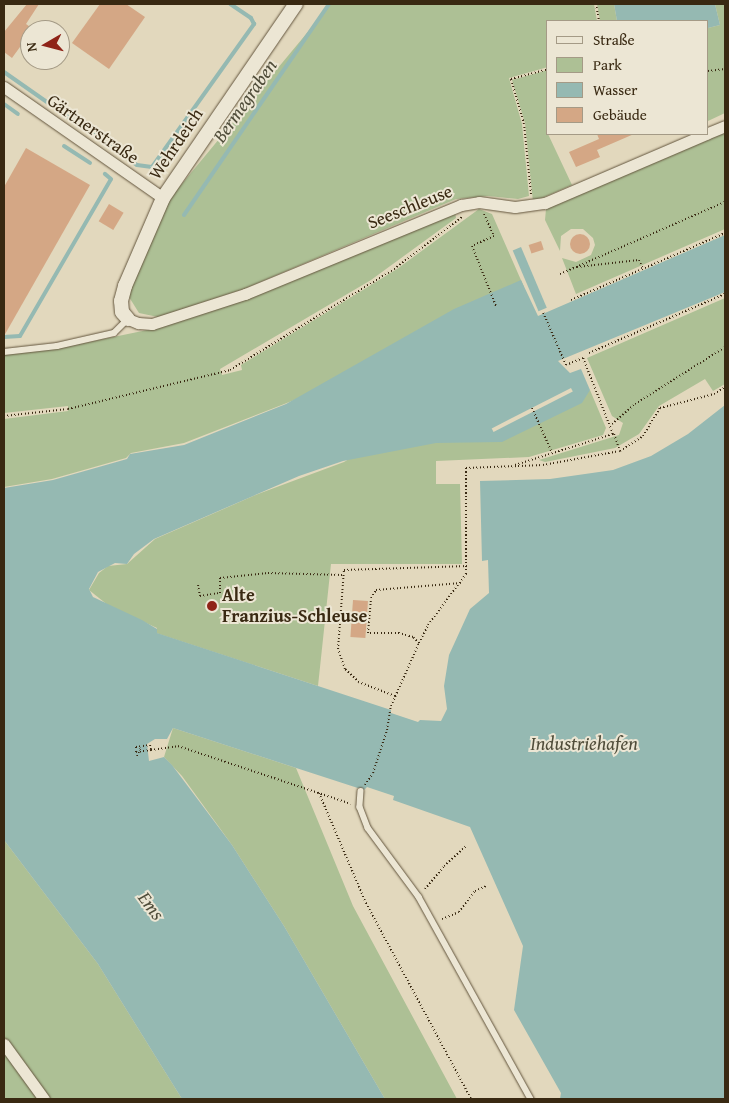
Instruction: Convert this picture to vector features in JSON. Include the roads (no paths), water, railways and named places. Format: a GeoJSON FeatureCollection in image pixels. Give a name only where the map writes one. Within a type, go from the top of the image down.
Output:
{"type":"FeatureCollection","features":[{"type":"Feature","properties":{"kind":"street","name":"Wehrdeich"},"geometry":{"type":"LineString","coordinates":[[128,319],[122,312],[121,301],[125,286],[163,198],[296,4]]}},
{"type":"Feature","properties":{"kind":"street","name":"Gärtnerstraße"},"geometry":{"type":"LineString","coordinates":[[4,87],[163,198]]}},
{"type":"Feature","properties":{"kind":"street","name":"Seeschleuse"},"geometry":{"type":"LineString","coordinates":[[709,132],[725,126]]}},
{"type":"Feature","properties":{"kind":"street","name":"Seeschleuse"},"geometry":{"type":"LineString","coordinates":[[128,319],[138,323],[152,324],[245,294],[449,209],[475,203],[531,207],[702,135]]}},
{"type":"Feature","properties":{"kind":"street"},"geometry":{"type":"LineString","coordinates":[[4,1044],[44,1099]]}},
{"type":"Feature","properties":{"kind":"lane"},"geometry":{"type":"LineString","coordinates":[[4,352],[57,346],[114,332],[128,319]]}},
{"type":"Feature","properties":{"kind":"lane"},"geometry":{"type":"LineString","coordinates":[[361,791],[360,807],[368,828],[418,897],[531,1099]]}},
{"type":"Feature","properties":{"kind":"water"},"geometry":{"type":"Polygon","coordinates":[[[614,4],[715,4],[720,25],[709,28],[709,20],[617,20],[614,4]]]}},
{"type":"Feature","properties":{"kind":"water"},"geometry":{"type":"Polygon","coordinates":[[[725,235],[725,292],[558,361],[570,373],[581,369],[590,390],[582,403],[502,442],[436,443],[343,461],[299,476],[154,539],[134,554],[127,564],[115,563],[98,572],[89,589],[93,597],[142,620],[157,629],[157,633],[391,710],[391,713],[418,722],[420,720],[441,721],[447,709],[444,686],[449,655],[470,609],[489,593],[488,560],[482,561],[480,481],[550,479],[613,470],[651,456],[688,434],[725,405],[725,1099],[560,1099],[561,1093],[514,1010],[523,946],[470,827],[393,800],[394,796],[367,787],[364,790],[173,728],[167,739],[155,739],[147,744],[149,761],[164,757],[172,765],[232,845],[284,926],[385,1099],[182,1099],[98,964],[4,840],[4,488],[53,480],[127,459],[130,454],[184,445],[286,404],[454,309],[521,280],[538,316],[725,235]]]}},
{"type":"Feature","properties":{"kind":"water"},"geometry":{"type":"Polygon","coordinates":[[[521,247],[547,308],[539,311],[513,251],[521,247]]]}},
{"type":"Feature","properties":{"kind":"waterway"},"geometry":{"type":"LineString","coordinates":[[4,72],[137,165],[152,167],[254,24],[251,18],[230,4]]}},
{"type":"Feature","properties":{"kind":"waterway","name":"Bermegraben"},"geometry":{"type":"LineString","coordinates":[[184,215],[329,4]]}},
{"type":"Feature","properties":{"kind":"waterway"},"geometry":{"type":"LineString","coordinates":[[4,104],[18,114]]}},
{"type":"Feature","properties":{"kind":"waterway"},"geometry":{"type":"LineString","coordinates":[[64,146],[90,163]]}},
{"type":"Feature","properties":{"kind":"waterway"},"geometry":{"type":"LineString","coordinates":[[4,337],[20,336],[111,179],[105,174]]}},
{"type":"Feature","properties":{"kind":"place","name":"Alte Franzius-Schleuse"},"geometry":{"type":"Point","coordinates":[212,606]}},
{"type":"Feature","properties":{"kind":"water label","name":"Industriehafen"},"geometry":{"type":"Point","coordinates":[584,744]}},
{"type":"Feature","properties":{"kind":"water label","name":"Ems"},"geometry":{"type":"Point","coordinates":[151,906]}}]}
